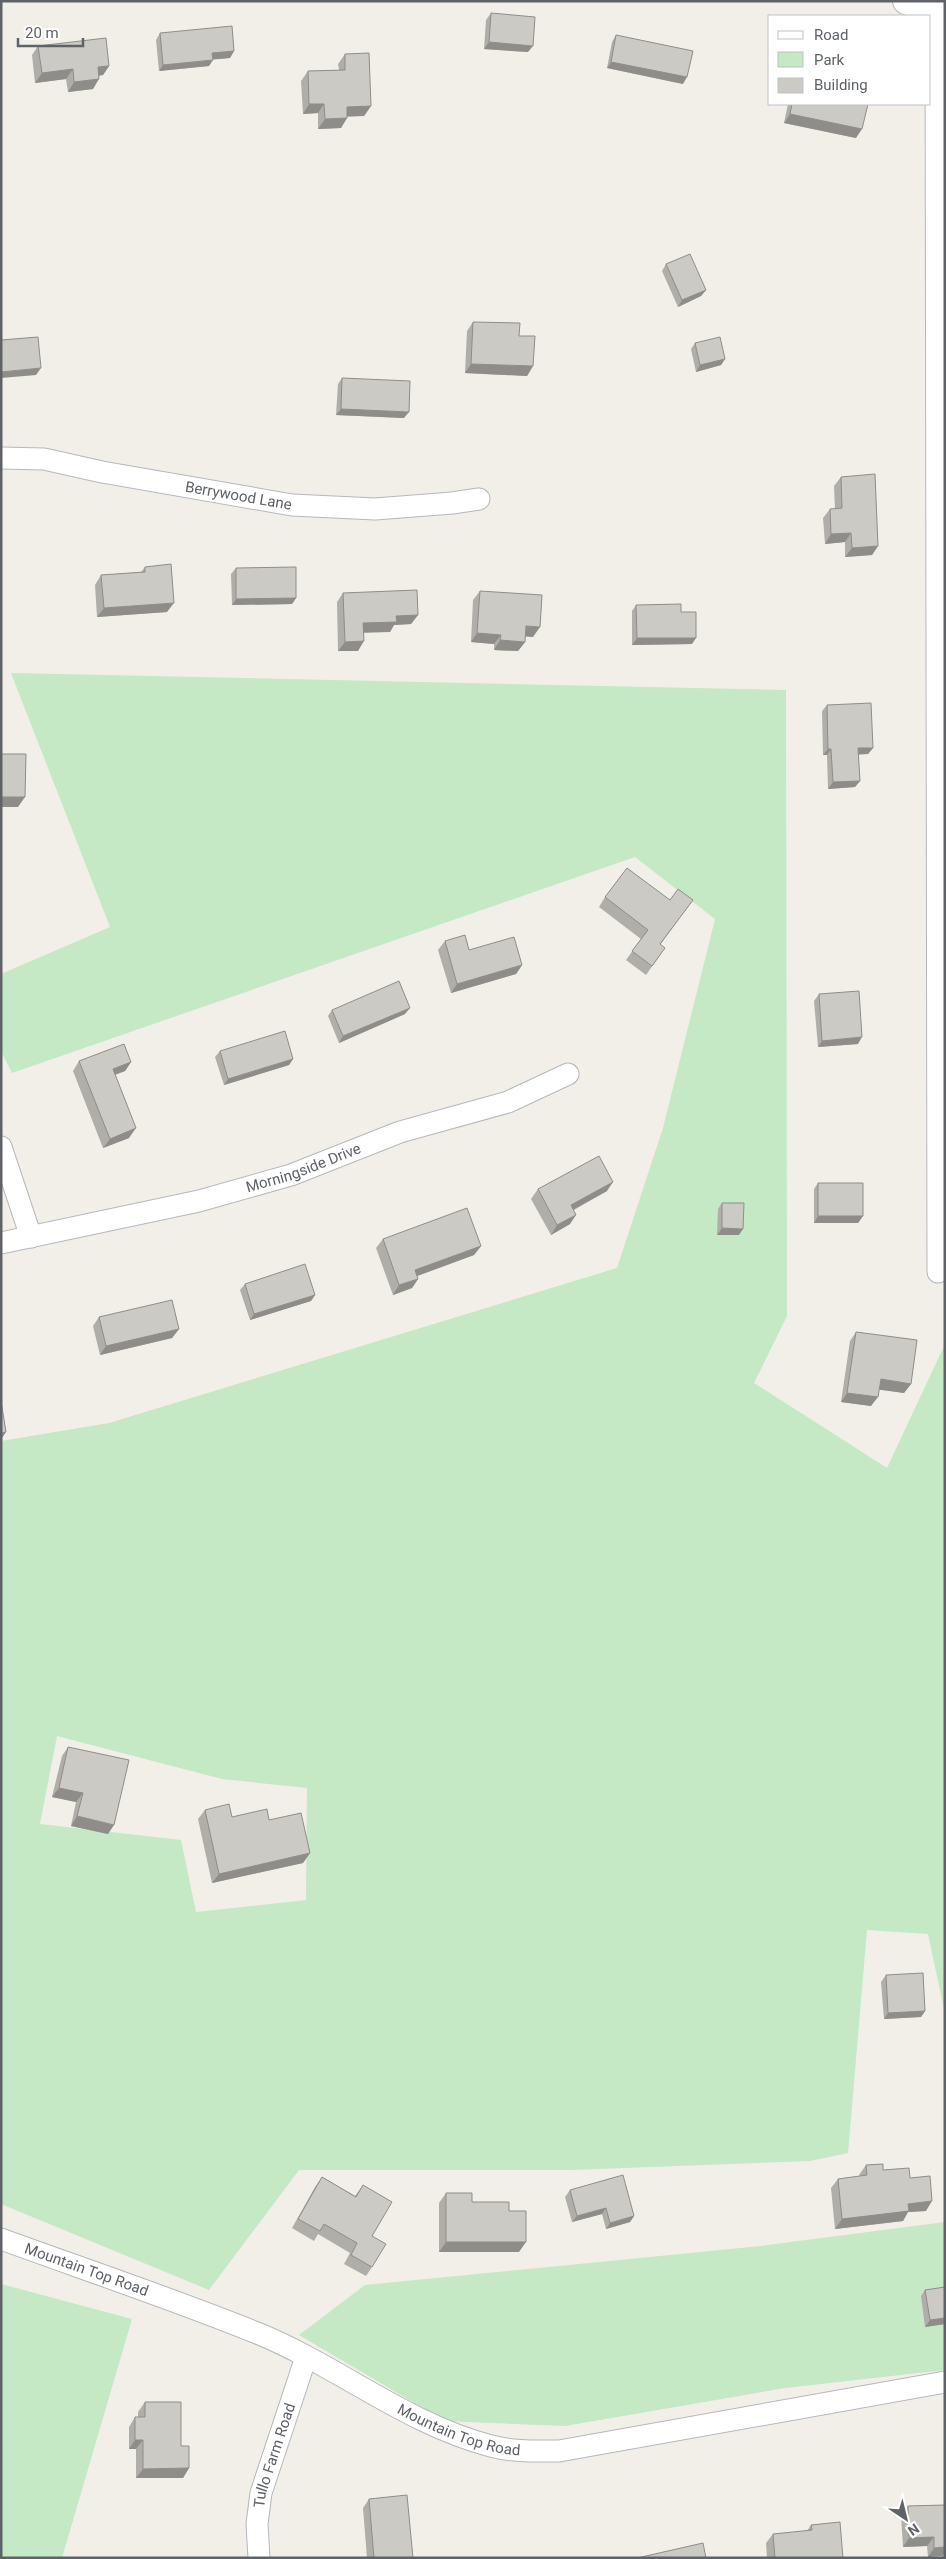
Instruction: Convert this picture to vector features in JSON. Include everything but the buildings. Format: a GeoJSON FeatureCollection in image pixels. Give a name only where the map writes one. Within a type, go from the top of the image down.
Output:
{"type":"FeatureCollection","features":[{"type":"Feature","properties":{"kind":"street"},"geometry":{"type":"LineString","coordinates":[[906,1],[940,14],[938,1272]]}},
{"type":"Feature","properties":{"kind":"street","name":"Berrywood Lane"},"geometry":{"type":"LineString","coordinates":[[1,458],[44,459],[102,472],[292,505],[375,509],[479,499]]}},
{"type":"Feature","properties":{"kind":"street","name":"Morningside Drive"},"geometry":{"type":"LineString","coordinates":[[1,1243],[199,1201],[290,1175],[400,1132],[508,1102],[568,1074]]}},
{"type":"Feature","properties":{"kind":"street"},"geometry":{"type":"LineString","coordinates":[[1,1147],[31,1237]]}},
{"type":"Feature","properties":{"kind":"street","name":"Mountain Top Road"},"geometry":{"type":"LineString","coordinates":[[1,2239],[258,2334],[306,2357],[406,2411],[461,2436],[491,2446],[516,2451],[559,2451],[945,2382]]}},
{"type":"Feature","properties":{"kind":"street","name":"Tullo Farm Road"},"geometry":{"type":"LineString","coordinates":[[259,2558],[256,2524],[261,2493],[306,2357]]}},
{"type":"Feature","properties":{"kind":"green space"},"geometry":{"type":"Polygon","coordinates":[[[11,673],[786,690],[787,1316],[754,1383],[887,1468],[945,1344],[945,2014],[928,1934],[867,1930],[848,2153],[810,2161],[571,2170],[299,2170],[209,2290],[1,2204],[1,1441],[109,1423],[617,1268],[663,1128],[715,919],[635,857],[12,1073],[1,1051],[1,974],[110,927],[11,673]],[[57,1736],[40,1824],[181,1840],[196,1912],[306,1900],[307,1788],[222,1779],[57,1736]]]}},
{"type":"Feature","properties":{"kind":"green space"},"geometry":{"type":"Polygon","coordinates":[[[945,2222],[945,2370],[785,2388],[565,2426],[445,2421],[299,2335],[365,2285],[761,2246],[945,2222]]]}},
{"type":"Feature","properties":{"kind":"green space"},"geometry":{"type":"Polygon","coordinates":[[[1,2284],[132,2319],[62,2558],[1,2558],[1,2284]]]}}]}
